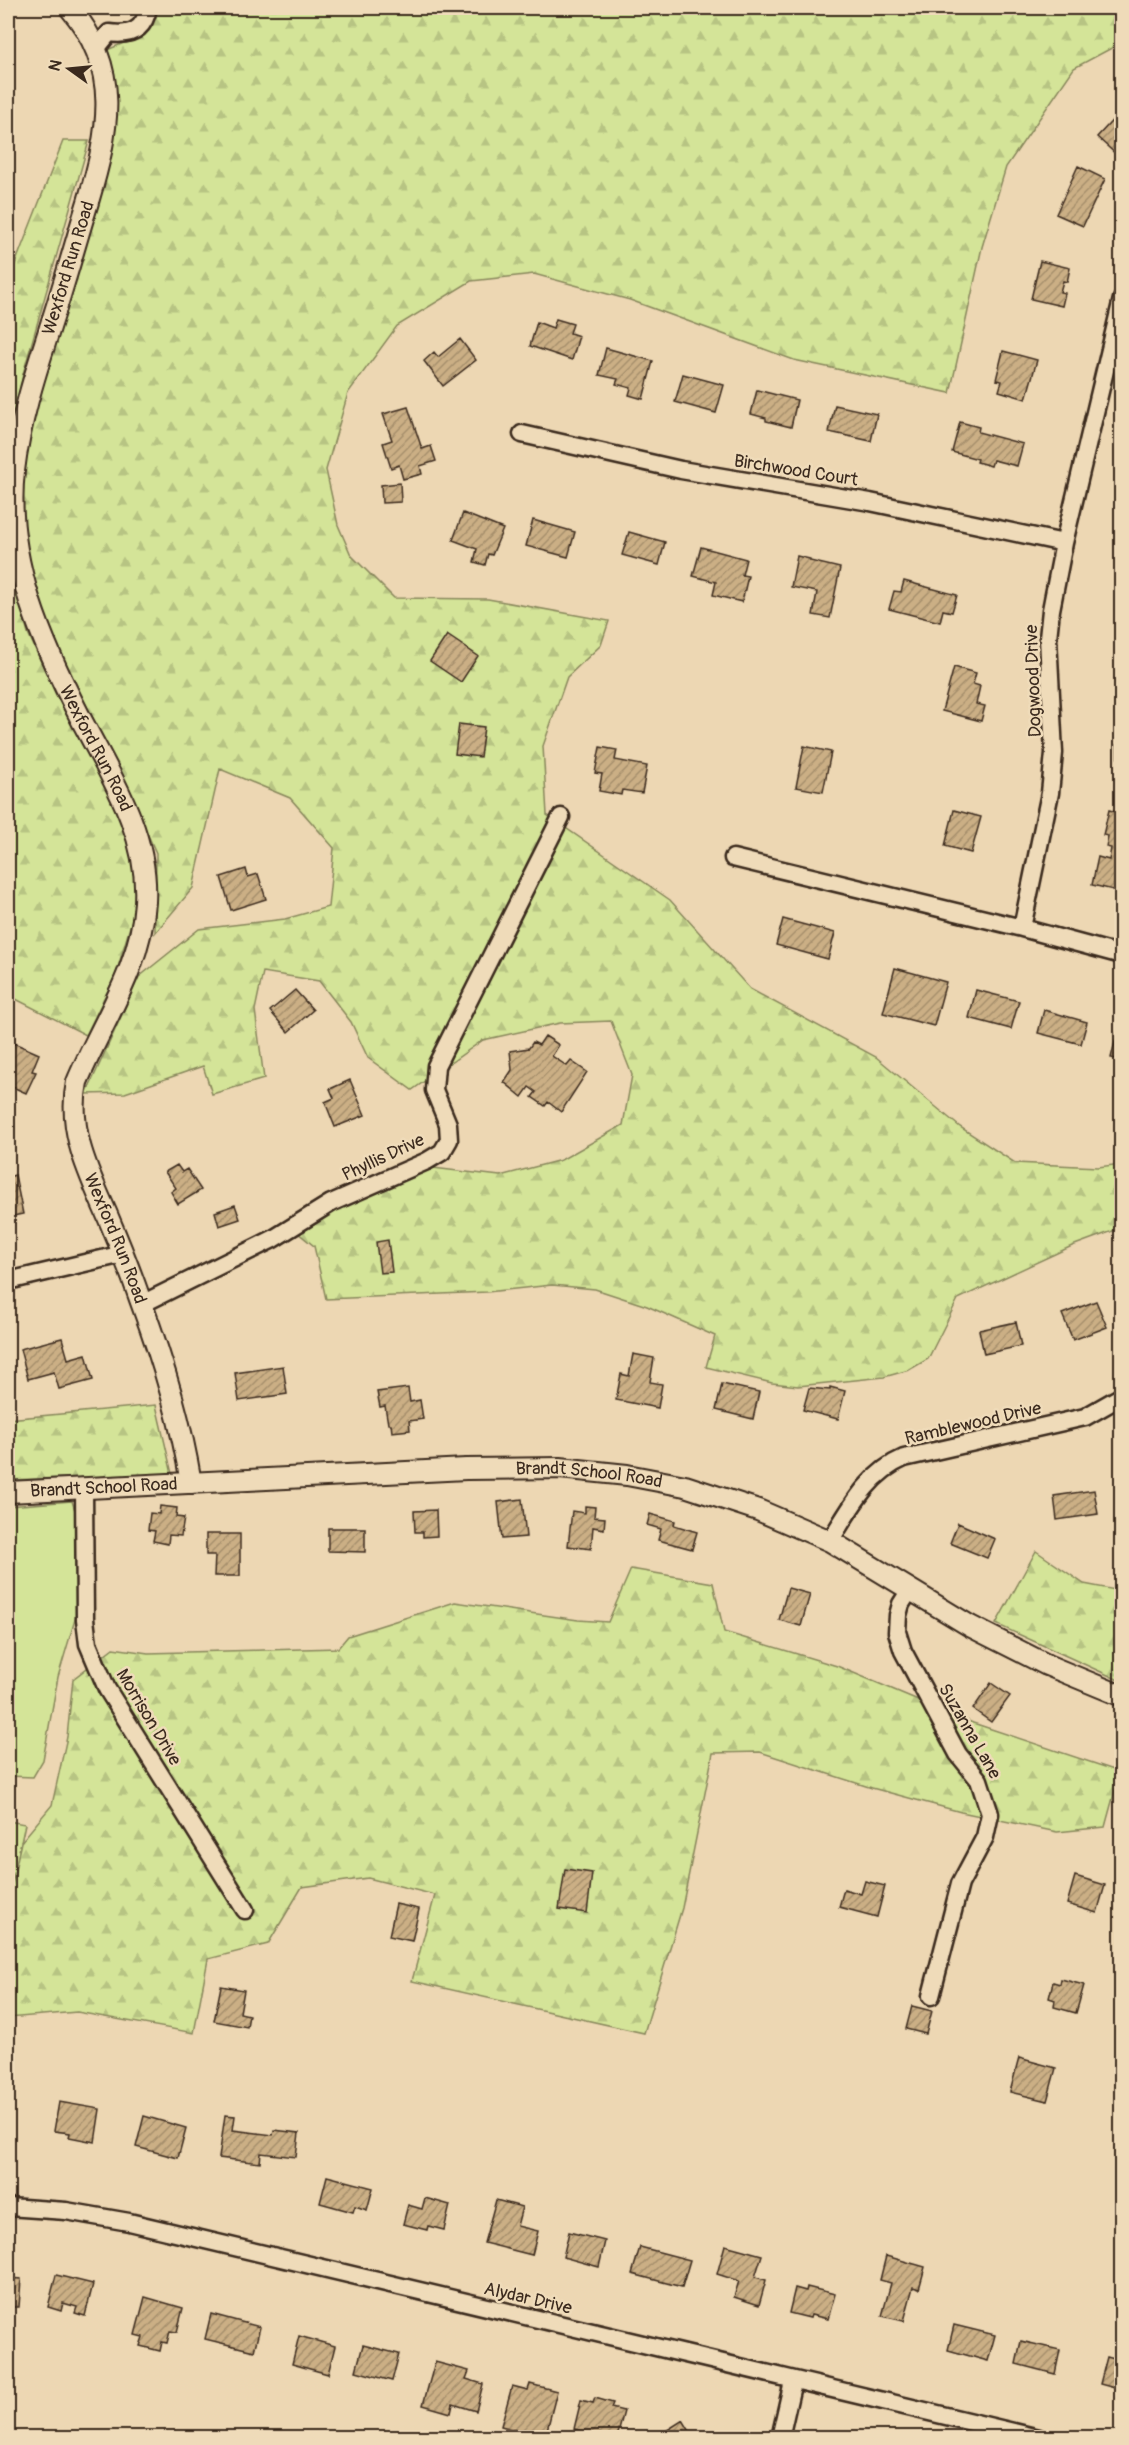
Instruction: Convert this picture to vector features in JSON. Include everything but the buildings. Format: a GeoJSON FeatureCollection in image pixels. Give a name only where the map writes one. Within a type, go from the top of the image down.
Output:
{"type":"FeatureCollection","features":[{"type":"Feature","properties":{"kind":"street","name":"Wexford Run Road"},"geometry":{"type":"LineString","coordinates":[[70,8],[86,29],[102,67],[107,101],[103,146],[31,393],[14,472],[13,502],[19,560],[37,621],[51,658],[130,812],[139,841],[145,873],[145,902],[135,957],[124,985],[88,1055],[77,1082],[73,1100],[73,1115],[83,1159],[142,1304],[177,1418],[190,1483]]}},
{"type":"Feature","properties":{"kind":"street"},"geometry":{"type":"LineString","coordinates":[[96,49],[109,33],[125,36],[138,29],[147,16],[148,8]]}},
{"type":"Feature","properties":{"kind":"street","name":"Dogwood Drive"},"geometry":{"type":"LineString","coordinates":[[1022,928],[1050,793],[1053,763],[1048,638],[1064,543],[1122,299]]}},
{"type":"Feature","properties":{"kind":"street","name":"Birchwood Court"},"geometry":{"type":"LineString","coordinates":[[522,434],[681,470],[870,502],[1064,543]]}},
{"type":"Feature","properties":{"kind":"street","name":"Phyllis Drive"},"geometry":{"type":"LineString","coordinates":[[142,1304],[273,1239],[331,1203],[427,1161],[442,1152],[449,1140],[448,1124],[434,1090],[436,1066],[561,817]]}},
{"type":"Feature","properties":{"kind":"street"},"geometry":{"type":"LineString","coordinates":[[733,858],[1022,928],[1122,955]]}},
{"type":"Feature","properties":{"kind":"street"},"geometry":{"type":"LineString","coordinates":[[8,1281],[123,1254]]}},
{"type":"Feature","properties":{"kind":"street","name":"Ramblewood Drive"},"geometry":{"type":"LineString","coordinates":[[830,1541],[872,1479],[888,1465],[904,1458],[1085,1417],[1122,1396]]}},
{"type":"Feature","properties":{"kind":"street","name":"Brandt School Road"},"geometry":{"type":"LineString","coordinates":[[8,1492],[466,1469],[550,1468],[594,1470],[685,1486],[758,1510],[830,1541],[995,1640],[1047,1665],[1122,1696]]}},
{"type":"Feature","properties":{"kind":"street","name":"Morrison Drive"},"geometry":{"type":"LineString","coordinates":[[84,1488],[85,1619],[88,1644],[107,1689],[245,1910]]}},
{"type":"Feature","properties":{"kind":"street","name":"Suzanna Lane"},"geometry":{"type":"LineString","coordinates":[[910,1590],[901,1604],[898,1615],[897,1632],[903,1651],[958,1754],[979,1780],[990,1814],[985,1837],[960,1884],[931,1996]]}},
{"type":"Feature","properties":{"kind":"street","name":"Alydar Drive"},"geometry":{"type":"LineString","coordinates":[[8,2207],[66,2211],[129,2222],[1039,2438]]}},
{"type":"Feature","properties":{"kind":"street"},"geometry":{"type":"LineString","coordinates":[[780,2438],[793,2381]]}},
{"type":"Feature","properties":{"kind":"green space"},"geometry":{"type":"Polygon","coordinates":[[[159,8],[1121,8],[1121,43],[1074,68],[1006,167],[982,247],[950,393],[794,360],[630,300],[534,274],[471,281],[397,326],[348,393],[326,470],[338,525],[351,555],[394,598],[488,599],[609,621],[601,645],[567,677],[543,746],[547,815],[670,900],[750,989],[876,1057],[960,1127],[1015,1163],[1098,1167],[1121,1164],[1121,1228],[1072,1246],[958,1299],[928,1359],[909,1370],[884,1377],[798,1386],[772,1383],[706,1367],[715,1336],[647,1306],[595,1289],[552,1285],[487,1292],[326,1299],[314,1246],[297,1232],[357,1196],[433,1168],[500,1176],[561,1160],[623,1125],[632,1075],[611,1021],[560,1023],[483,1040],[412,1090],[368,1058],[351,1022],[319,981],[263,972],[255,1010],[264,1079],[212,1094],[203,1066],[125,1093],[86,1094],[139,977],[199,929],[285,919],[328,907],[334,848],[290,798],[220,769],[193,888],[155,933],[156,853],[116,763],[53,640],[27,556],[18,497],[41,386],[113,113],[107,50],[131,40],[159,8]]]}},
{"type":"Feature","properties":{"kind":"green space"},"geometry":{"type":"Polygon","coordinates":[[[63,141],[89,141],[23,374],[8,448],[8,282],[63,141]]]}},
{"type":"Feature","properties":{"kind":"green space"},"geometry":{"type":"Polygon","coordinates":[[[8,559],[28,633],[56,695],[104,784],[131,843],[137,903],[116,974],[86,1035],[8,995],[8,559]]]}},
{"type":"Feature","properties":{"kind":"green space"},"geometry":{"type":"Polygon","coordinates":[[[156,1405],[172,1474],[8,1480],[8,1419],[156,1405]]]}},
{"type":"Feature","properties":{"kind":"green space"},"geometry":{"type":"Polygon","coordinates":[[[72,1501],[76,1514],[79,1606],[58,1677],[43,1760],[33,1777],[8,1776],[8,1506],[72,1501]]]}},
{"type":"Feature","properties":{"kind":"green space"},"geometry":{"type":"Polygon","coordinates":[[[1036,1551],[1084,1584],[1121,1591],[1121,1681],[996,1624],[1036,1551]]]}},
{"type":"Feature","properties":{"kind":"green space"},"geometry":{"type":"Polygon","coordinates":[[[631,1569],[713,1583],[724,1632],[837,1666],[973,1723],[1120,1772],[1105,1827],[1057,1832],[961,1812],[872,1788],[760,1752],[713,1753],[682,1908],[644,2033],[412,1981],[435,1895],[368,1878],[302,1887],[268,1944],[208,1959],[194,2033],[77,2012],[8,2018],[8,1903],[21,1842],[52,1805],[67,1737],[73,1679],[113,1648],[148,1653],[338,1648],[348,1636],[455,1602],[578,1620],[608,1622],[631,1569]]]}},
{"type":"Feature","properties":{"kind":"green space"},"geometry":{"type":"Polygon","coordinates":[[[8,1821],[25,1824],[8,1903],[8,1821]]]}}]}
